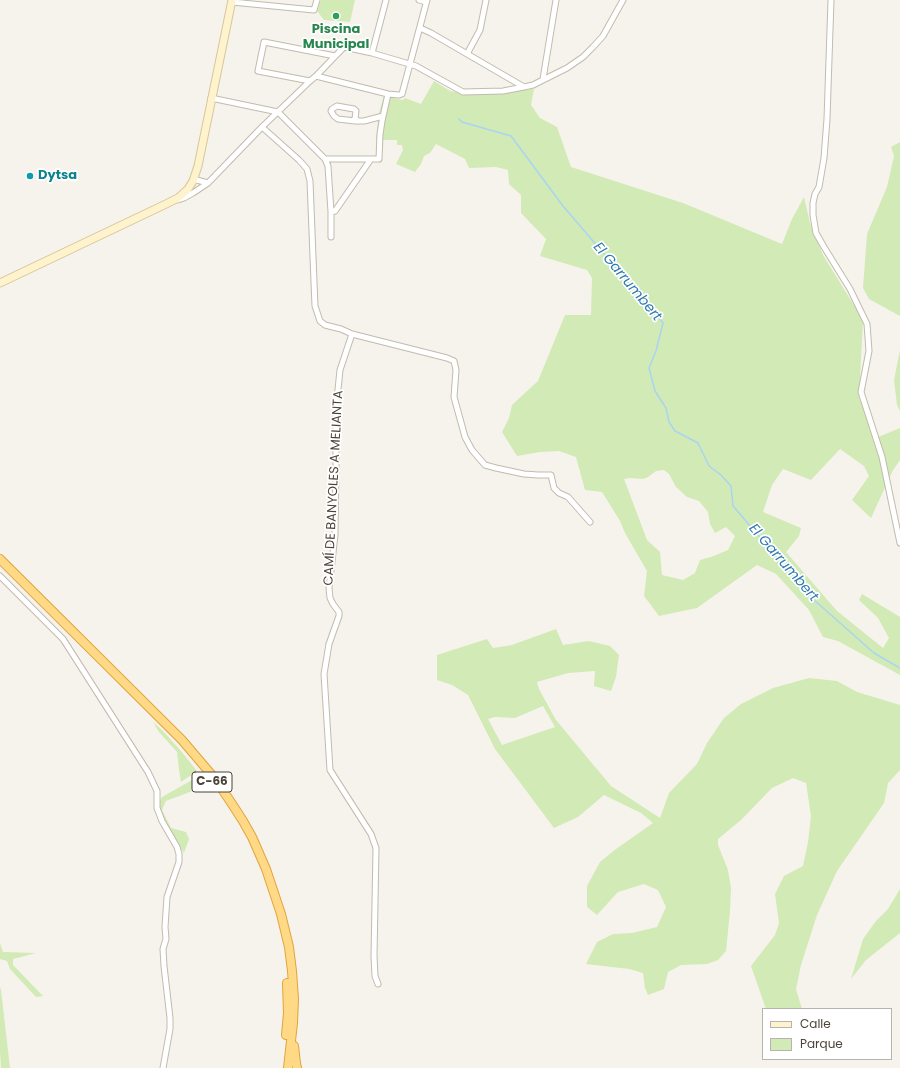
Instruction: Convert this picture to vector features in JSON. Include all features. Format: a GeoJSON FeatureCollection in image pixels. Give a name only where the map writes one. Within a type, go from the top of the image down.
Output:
{"type":"FeatureCollection","features":[{"type":"Feature","properties":{"kind":"highway","name":"C-66"},"geometry":{"type":"LineString","coordinates":[[0,559],[182,740],[212,775],[243,821],[266,869],[281,914],[289,947],[294,999],[288,1068]]}},
{"type":"Feature","properties":{"kind":"highway","name":"C-66"},"geometry":{"type":"LineString","coordinates":[[0,565],[179,743],[212,782],[239,823],[248,839],[262,871],[281,932],[288,987],[288,1013],[283,1068]]}},
{"type":"Feature","properties":{"kind":"highway"},"geometry":{"type":"LineString","coordinates":[[293,1023],[297,1068]]}},
{"type":"Feature","properties":{"kind":"main road"},"geometry":{"type":"LineString","coordinates":[[0,283],[171,202],[182,194],[192,182],[198,166],[232,1]]}},
{"type":"Feature","properties":{"kind":"street"},"geometry":{"type":"LineString","coordinates":[[232,1],[314,10],[317,0]]}},
{"type":"Feature","properties":{"kind":"street"},"geometry":{"type":"LineString","coordinates":[[372,53],[386,0]]}},
{"type":"Feature","properties":{"kind":"street"},"geometry":{"type":"LineString","coordinates":[[316,76],[388,94],[402,94],[426,1],[419,0]]}},
{"type":"Feature","properties":{"kind":"street"},"geometry":{"type":"LineString","coordinates":[[467,54],[480,30],[486,0]]}},
{"type":"Feature","properties":{"kind":"street"},"geometry":{"type":"LineString","coordinates":[[543,79],[556,0]]}},
{"type":"Feature","properties":{"kind":"street"},"geometry":{"type":"LineString","coordinates":[[171,202],[184,198],[208,183],[262,127],[316,76],[344,47],[372,53],[416,66],[463,92],[503,91],[533,85],[567,68],[583,57],[603,36],[623,0]]}},
{"type":"Feature","properties":{"kind":"street"},"geometry":{"type":"LineString","coordinates":[[831,0],[827,119],[824,158],[819,187],[815,194],[813,203],[813,215],[816,233],[850,289],[867,324],[869,351],[861,392],[882,457],[900,543]]}},
{"type":"Feature","properties":{"kind":"street"},"geometry":{"type":"LineString","coordinates":[[420,28],[524,87]]}},
{"type":"Feature","properties":{"kind":"street"},"geometry":{"type":"LineString","coordinates":[[310,81],[258,71],[264,42],[335,56]]}},
{"type":"Feature","properties":{"kind":"street"},"geometry":{"type":"LineString","coordinates":[[325,159],[379,159],[380,134],[388,94]]}},
{"type":"Feature","properties":{"kind":"street"},"geometry":{"type":"LineString","coordinates":[[211,98],[278,112],[325,159],[328,166],[331,212],[330,237]]}},
{"type":"Feature","properties":{"kind":"street"},"geometry":{"type":"LineString","coordinates":[[358,121],[355,118],[356,111],[354,109],[337,106],[331,111],[338,119],[358,121],[383,116]]}},
{"type":"Feature","properties":{"kind":"street"},"geometry":{"type":"LineString","coordinates":[[262,127],[307,169],[310,181],[313,270],[316,306],[320,321],[325,325],[342,329],[352,334],[454,361],[456,370],[454,397],[464,437],[472,450],[485,465],[524,474],[552,475],[554,488],[568,497],[590,522]]}},
{"type":"Feature","properties":{"kind":"street"},"geometry":{"type":"LineString","coordinates":[[331,212],[335,211],[372,159]]}},
{"type":"Feature","properties":{"kind":"street"},"geometry":{"type":"LineString","coordinates":[[196,191],[192,182],[208,183]]}},
{"type":"Feature","properties":{"kind":"street","name":"CAMÍ DE BANYOLES A MELIANTA"},"geometry":{"type":"LineString","coordinates":[[352,334],[340,370],[336,409],[334,535],[329,588],[330,598],[339,612],[339,616],[329,644],[324,674],[330,770],[371,834],[376,848],[374,956],[375,976],[378,984]]}},
{"type":"Feature","properties":{"kind":"street"},"geometry":{"type":"LineString","coordinates":[[0,576],[63,638],[148,772],[157,792],[157,808],[162,821],[177,847],[179,862],[167,897],[165,927],[166,939],[163,949],[170,1018],[170,1029],[163,1068]]}},
{"type":"Feature","properties":{"kind":"green space","name":"Piscina Municipal"},"geometry":{"type":"Polygon","coordinates":[[[321,0],[355,0],[350,22],[324,20],[317,11],[321,0]]]}},
{"type":"Feature","properties":{"kind":"green space"},"geometry":{"type":"Polygon","coordinates":[[[434,81],[450,91],[467,94],[534,89],[531,105],[540,118],[557,127],[571,167],[683,203],[782,244],[792,219],[804,197],[810,223],[823,255],[863,320],[859,398],[876,438],[900,428],[900,460],[893,470],[871,518],[852,500],[869,476],[864,466],[840,449],[811,480],[783,469],[772,485],[763,512],[801,528],[799,536],[786,552],[837,611],[883,648],[889,638],[878,618],[859,600],[862,594],[900,617],[900,675],[838,641],[823,637],[809,610],[776,574],[757,565],[697,608],[659,616],[644,596],[647,571],[625,533],[620,521],[602,492],[585,490],[576,457],[559,451],[540,452],[517,456],[502,432],[509,418],[512,405],[538,381],[565,315],[591,315],[592,278],[587,270],[540,256],[546,239],[521,213],[521,195],[509,184],[508,170],[496,167],[469,168],[465,159],[436,144],[430,153],[424,156],[421,164],[415,172],[396,164],[403,150],[402,145],[397,145],[397,140],[376,139],[379,113],[384,96],[403,100],[405,98],[421,104],[434,81]],[[664,470],[656,471],[643,479],[624,479],[647,540],[660,552],[662,575],[683,580],[695,573],[700,560],[728,550],[735,536],[726,527],[715,533],[710,524],[708,512],[699,501],[687,497],[676,487],[669,474],[664,470]]]}},
{"type":"Feature","properties":{"kind":"green space"},"geometry":{"type":"Polygon","coordinates":[[[900,142],[900,316],[869,299],[863,288],[867,234],[887,187],[894,156],[891,147],[900,142]]]}},
{"type":"Feature","properties":{"kind":"green space"},"geometry":{"type":"Polygon","coordinates":[[[900,350],[900,411],[897,405],[894,380],[900,350]]]}},
{"type":"Feature","properties":{"kind":"green space"},"geometry":{"type":"Polygon","coordinates":[[[556,629],[563,645],[589,641],[610,646],[619,655],[616,677],[611,691],[594,686],[595,671],[568,673],[537,682],[539,689],[556,720],[611,786],[660,818],[669,793],[697,764],[707,743],[724,718],[741,704],[773,688],[809,678],[837,681],[857,692],[900,705],[900,770],[888,783],[884,803],[837,871],[817,915],[801,965],[796,989],[802,1008],[766,1008],[751,966],[775,935],[779,923],[775,894],[784,876],[803,866],[811,816],[806,783],[793,778],[772,788],[741,820],[718,839],[718,845],[728,870],[731,888],[726,951],[718,960],[707,964],[681,965],[668,972],[664,989],[648,995],[645,988],[643,973],[629,969],[586,964],[597,942],[613,934],[632,933],[657,927],[666,907],[658,890],[644,884],[618,892],[597,915],[587,907],[587,886],[600,862],[653,823],[641,813],[604,795],[578,817],[554,828],[495,749],[468,695],[452,685],[437,680],[437,655],[487,639],[493,648],[512,645],[556,629]],[[543,706],[515,718],[495,717],[488,719],[502,745],[555,727],[543,706]]]}},
{"type":"Feature","properties":{"kind":"green space"},"geometry":{"type":"Polygon","coordinates":[[[153,722],[181,751],[197,771],[181,782],[177,752],[159,732],[153,722]]]}},
{"type":"Feature","properties":{"kind":"green space"},"geometry":{"type":"Polygon","coordinates":[[[201,775],[206,784],[195,790],[166,801],[162,810],[171,828],[186,832],[189,839],[184,853],[161,817],[158,805],[162,797],[201,775]]]}},
{"type":"Feature","properties":{"kind":"green space"},"geometry":{"type":"Polygon","coordinates":[[[900,889],[900,933],[866,960],[851,979],[863,939],[876,921],[888,909],[900,889]]]}},
{"type":"Feature","properties":{"kind":"green space"},"geometry":{"type":"Polygon","coordinates":[[[0,943],[3,952],[36,953],[13,959],[13,965],[43,996],[36,997],[10,969],[7,961],[0,959],[0,943]]]}},
{"type":"Feature","properties":{"kind":"green space"},"geometry":{"type":"Polygon","coordinates":[[[0,987],[1,990],[10,1068],[1,1068],[0,987]]]}},
{"type":"Feature","properties":{"kind":"waterway","name":"El Garrumbert"},"geometry":{"type":"LineString","coordinates":[[459,119],[462,122],[511,136],[563,206],[663,323],[656,351],[649,368],[655,391],[666,408],[669,422],[675,431],[698,443],[709,466],[721,475],[731,486],[733,506],[814,600],[874,653],[900,668]]}},
{"type":"Feature","properties":{"kind":"place","name":"Piscina Municipal"},"geometry":{"type":"Point","coordinates":[336,16]}},
{"type":"Feature","properties":{"kind":"place","name":"Dytsa"},"geometry":{"type":"Point","coordinates":[30,176]}}]}
